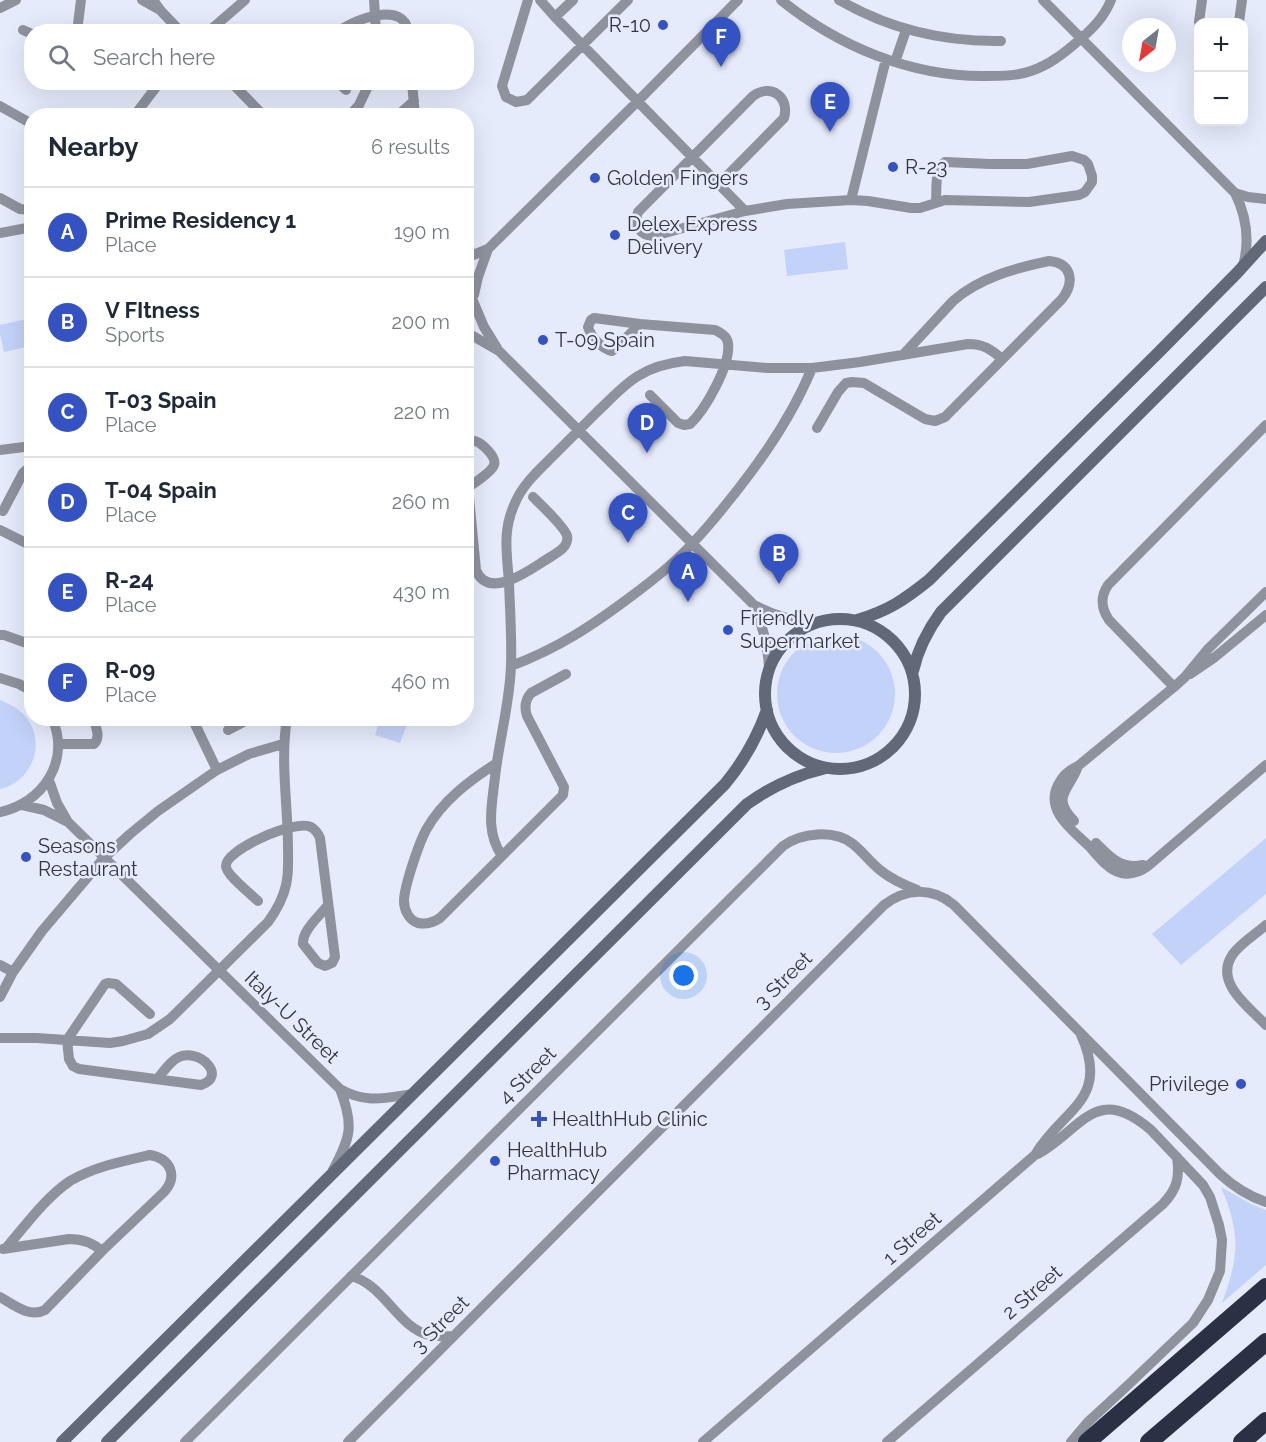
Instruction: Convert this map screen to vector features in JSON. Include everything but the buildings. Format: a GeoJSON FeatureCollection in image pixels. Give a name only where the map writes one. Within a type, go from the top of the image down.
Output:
{"type":"FeatureCollection","features":[{"type":"Feature","properties":{"kind":"highway"},"geometry":{"type":"LineString","coordinates":[[1087,1442],[1266,1287]]}},
{"type":"Feature","properties":{"kind":"highway"},"geometry":{"type":"LineString","coordinates":[[1149,1442],[1266,1342]]}},
{"type":"Feature","properties":{"kind":"highway"},"geometry":{"type":"LineString","coordinates":[[1242,1442],[1266,1421]]}},
{"type":"Feature","properties":{"kind":"street"},"geometry":{"type":"LineString","coordinates":[[0,8],[5,0]]}},
{"type":"Feature","properties":{"kind":"street"},"geometry":{"type":"LineString","coordinates":[[0,8],[16,0]]}},
{"type":"Feature","properties":{"kind":"street"},"geometry":{"type":"LineString","coordinates":[[79,24],[81,0]]}},
{"type":"Feature","properties":{"kind":"street"},"geometry":{"type":"LineString","coordinates":[[142,0],[161,11]]}},
{"type":"Feature","properties":{"kind":"street"},"geometry":{"type":"LineString","coordinates":[[153,0],[173,24]]}},
{"type":"Feature","properties":{"kind":"street"},"geometry":{"type":"LineString","coordinates":[[218,24],[246,0]]}},
{"type":"Feature","properties":{"kind":"street"},"geometry":{"type":"LineString","coordinates":[[374,0],[376,24]]}},
{"type":"Feature","properties":{"kind":"street"},"geometry":{"type":"LineString","coordinates":[[528,0],[502,86],[506,97],[516,102],[528,99],[628,0]]}},
{"type":"Feature","properties":{"kind":"street"},"geometry":{"type":"LineString","coordinates":[[540,0],[745,211]]}},
{"type":"Feature","properties":{"kind":"street"},"geometry":{"type":"LineString","coordinates":[[555,17],[573,0]]}},
{"type":"Feature","properties":{"kind":"street"},"geometry":{"type":"LineString","coordinates":[[474,255],[488,249],[738,0]]}},
{"type":"Feature","properties":{"kind":"street"},"geometry":{"type":"LineString","coordinates":[[781,0],[810,21],[855,47],[932,71],[981,76],[1020,75],[1053,61],[1101,18],[1111,0]]}},
{"type":"Feature","properties":{"kind":"street"},"geometry":{"type":"LineString","coordinates":[[839,0],[871,17],[906,30],[943,38],[1001,41]]}},
{"type":"Feature","properties":{"kind":"street"},"geometry":{"type":"LineString","coordinates":[[1043,0],[1235,193],[1246,224],[1247,245],[1243,267]]}},
{"type":"Feature","properties":{"kind":"street"},"geometry":{"type":"LineString","coordinates":[[1200,18],[1202,0]]}},
{"type":"Feature","properties":{"kind":"street"},"geometry":{"type":"LineString","coordinates":[[1240,18],[1242,0]]}},
{"type":"Feature","properties":{"kind":"street"},"geometry":{"type":"LineString","coordinates":[[349,24],[388,12],[395,12],[405,20],[406,24]]}},
{"type":"Feature","properties":{"kind":"street"},"geometry":{"type":"LineString","coordinates":[[851,200],[891,60],[906,30]]}},
{"type":"Feature","properties":{"kind":"street"},"geometry":{"type":"LineString","coordinates":[[140,108],[154,90]]}},
{"type":"Feature","properties":{"kind":"street"},"geometry":{"type":"LineString","coordinates":[[239,90],[256,108]]}},
{"type":"Feature","properties":{"kind":"street"},"geometry":{"type":"LineString","coordinates":[[356,108],[366,90]]}},
{"type":"Feature","properties":{"kind":"street"},"geometry":{"type":"LineString","coordinates":[[413,90],[415,108]]}},
{"type":"Feature","properties":{"kind":"street"},"geometry":{"type":"LineString","coordinates":[[719,184],[784,118],[785,106],[780,96],[766,90],[757,93],[638,212],[636,224],[643,234],[654,236],[745,211],[787,204],[851,200],[920,208],[950,200],[1029,202],[1063,198],[1085,192],[1092,182],[1092,176],[1084,160],[1072,156],[1027,164],[945,162],[938,169],[936,202]]}},
{"type":"Feature","properties":{"kind":"street"},"geometry":{"type":"LineString","coordinates":[[406,108],[414,101]]}},
{"type":"Feature","properties":{"kind":"street"},"geometry":{"type":"LineString","coordinates":[[0,106],[24,120]]}},
{"type":"Feature","properties":{"kind":"street"},"geometry":{"type":"LineString","coordinates":[[1235,193],[1266,199]]}},
{"type":"Feature","properties":{"kind":"street"},"geometry":{"type":"LineString","coordinates":[[0,198],[24,209]]}},
{"type":"Feature","properties":{"kind":"street"},"geometry":{"type":"LineString","coordinates":[[0,233],[24,228]]}},
{"type":"Feature","properties":{"kind":"street"},"geometry":{"type":"LineString","coordinates":[[857,620],[895,606],[929,580],[1243,267],[1266,241]]}},
{"type":"Feature","properties":{"kind":"street"},"geometry":{"type":"LineString","coordinates":[[474,294],[488,249]]}},
{"type":"Feature","properties":{"kind":"street"},"geometry":{"type":"LineString","coordinates":[[817,428],[838,392],[846,383],[852,382],[864,383],[925,419],[941,420],[1062,299],[1068,290],[1070,276],[1062,265],[1056,261],[1049,261],[990,278],[970,287],[953,301],[903,355]]}},
{"type":"Feature","properties":{"kind":"street"},"geometry":{"type":"LineString","coordinates":[[913,671],[923,640],[941,612],[1266,287]]}},
{"type":"Feature","properties":{"kind":"street"},"geometry":{"type":"LineString","coordinates":[[474,301],[484,327],[499,351],[754,605],[777,616],[814,622]]}},
{"type":"Feature","properties":{"kind":"street"},"geometry":{"type":"LineString","coordinates":[[640,324],[612,351],[605,349],[591,334],[588,327],[594,318],[715,330],[723,335],[728,343],[726,364],[717,385],[690,424],[681,424],[650,395]]}},
{"type":"Feature","properties":{"kind":"street"},"geometry":{"type":"LineString","coordinates":[[474,336],[499,351]]}},
{"type":"Feature","properties":{"kind":"street"},"geometry":{"type":"LineString","coordinates":[[502,856],[493,840],[491,823],[511,666],[509,581],[505,541],[515,501],[526,484],[578,430],[626,384],[648,370],[666,364],[685,361],[767,368],[812,368],[968,344],[991,349],[1002,358]]}},
{"type":"Feature","properties":{"kind":"street"},"geometry":{"type":"LineString","coordinates":[[511,666],[542,653],[587,629],[664,571],[692,544],[769,448],[793,409],[812,368]]}},
{"type":"Feature","properties":{"kind":"street"},"geometry":{"type":"LineString","coordinates":[[1174,687],[1105,615],[1102,603],[1104,590],[1266,425]]}},
{"type":"Feature","properties":{"kind":"street"},"geometry":{"type":"LineString","coordinates":[[474,442],[492,455],[495,461],[491,470],[474,483]]}},
{"type":"Feature","properties":{"kind":"street"},"geometry":{"type":"LineString","coordinates":[[0,450],[24,447]]}},
{"type":"Feature","properties":{"kind":"street"},"geometry":{"type":"LineString","coordinates":[[3,511],[24,472]]}},
{"type":"Feature","properties":{"kind":"street"},"geometry":{"type":"LineString","coordinates":[[474,546],[476,570],[484,581],[489,582],[509,581],[523,575],[563,548],[567,541],[565,530],[533,497]]}},
{"type":"Feature","properties":{"kind":"street"},"geometry":{"type":"LineString","coordinates":[[0,530],[24,542]]}},
{"type":"Feature","properties":{"kind":"street"},"geometry":{"type":"LineString","coordinates":[[1266,592],[1208,649],[1185,677],[1078,766],[1063,794],[1063,806],[1087,839],[1113,860],[1132,867],[1153,861],[1266,765]]}},
{"type":"Feature","properties":{"kind":"street"},"geometry":{"type":"LineString","coordinates":[[754,605],[765,636],[769,668]]}},
{"type":"Feature","properties":{"kind":"street"},"geometry":{"type":"LineString","coordinates":[[1185,677],[1215,657],[1266,615]]}},
{"type":"Feature","properties":{"kind":"street"},"geometry":{"type":"LineString","coordinates":[[828,619],[857,620],[876,627],[892,639],[905,654],[913,671],[916,692],[914,713],[906,732],[893,749],[876,761],[856,768],[826,768],[809,763],[794,754],[782,741],[772,726],[766,710],[765,682],[776,653],[786,640],[800,630],[814,622],[828,619]]}},
{"type":"Feature","properties":{"kind":"street"},"geometry":{"type":"LineString","coordinates":[[0,635],[24,642]]}},
{"type":"Feature","properties":{"kind":"street"},"geometry":{"type":"LineString","coordinates":[[497,763],[460,789],[441,809],[426,830],[404,894],[407,914],[414,921],[429,923],[441,918],[563,795],[564,787],[527,716],[525,706],[531,693],[566,674]]}},
{"type":"Feature","properties":{"kind":"street"},"geometry":{"type":"LineString","coordinates":[[0,678],[24,687]]}},
{"type":"Feature","properties":{"kind":"street"},"geometry":{"type":"LineString","coordinates":[[20,684],[24,683]]}},
{"type":"Feature","properties":{"kind":"street"},"geometry":{"type":"LineString","coordinates":[[62,1442],[725,784],[751,749],[766,710]]}},
{"type":"Feature","properties":{"kind":"street"},"geometry":{"type":"LineString","coordinates":[[0,812],[22,805],[33,798],[48,780],[56,761],[58,744],[54,726]]}},
{"type":"Feature","properties":{"kind":"street"},"geometry":{"type":"LineString","coordinates":[[58,744],[94,744],[98,739],[95,726]]}},
{"type":"Feature","properties":{"kind":"street"},"geometry":{"type":"LineString","coordinates":[[196,726],[217,770]]}},
{"type":"Feature","properties":{"kind":"street"},"geometry":{"type":"LineString","coordinates":[[228,730],[236,726]]}},
{"type":"Feature","properties":{"kind":"street","name":"Italy-U Street"},"geometry":{"type":"LineString","coordinates":[[0,1038],[116,1042],[148,1034],[170,1020],[268,922],[280,904],[288,872],[285,726]]}},
{"type":"Feature","properties":{"kind":"street"},"geometry":{"type":"LineString","coordinates":[[0,998],[13,972],[42,931],[104,858],[158,811],[217,770],[249,754],[284,744]]}},
{"type":"Feature","properties":{"kind":"street"},"geometry":{"type":"LineString","coordinates":[[107,1442],[747,804],[792,777],[826,768]]}},
{"type":"Feature","properties":{"kind":"street","name":"Italy-U Street"},"geometry":{"type":"LineString","coordinates":[[48,780],[68,822],[340,1089],[359,1098],[380,1100],[413,1094]]}},
{"type":"Feature","properties":{"kind":"street","name":"Italy-U Street"},"geometry":{"type":"LineString","coordinates":[[22,805],[44,810],[68,822]]}},
{"type":"Feature","properties":{"kind":"street"},"geometry":{"type":"LineString","coordinates":[[258,901],[228,872],[225,865],[227,861],[262,837],[288,828],[310,826],[319,834],[335,957],[332,963],[325,966],[318,963],[303,944],[303,940],[305,933],[328,905]]}},
{"type":"Feature","properties":{"kind":"street","name":"4 Street"},"geometry":{"type":"LineString","coordinates":[[185,1442],[789,841],[803,836],[830,835],[845,839],[883,872],[920,891]]}},
{"type":"Feature","properties":{"kind":"street"},"geometry":{"type":"LineString","coordinates":[[920,891],[939,895],[954,905],[1231,1184],[1250,1196],[1266,1202]]}},
{"type":"Feature","properties":{"kind":"street","name":"3 Street"},"geometry":{"type":"LineString","coordinates":[[348,1442],[884,905],[901,895],[920,891]]}},
{"type":"Feature","properties":{"kind":"street"},"geometry":{"type":"LineString","coordinates":[[1266,926],[1234,952],[1227,971],[1228,981],[1233,990],[1266,1025]]}},
{"type":"Feature","properties":{"kind":"street"},"geometry":{"type":"LineString","coordinates":[[0,965],[13,972]]}},
{"type":"Feature","properties":{"kind":"street"},"geometry":{"type":"LineString","coordinates":[[150,1014],[119,986],[108,983],[102,987],[68,1040],[69,1059],[79,1070],[201,1085],[208,1082],[212,1071],[208,1064],[200,1058],[184,1056],[173,1060],[158,1078]]}},
{"type":"Feature","properties":{"kind":"street","name":"1 Street"},"geometry":{"type":"LineString","coordinates":[[703,1442],[1035,1155],[1049,1135],[1081,1102],[1088,1088],[1089,1064],[1080,1032]]}},
{"type":"Feature","properties":{"kind":"street","name":"Italy-U Street"},"geometry":{"type":"LineString","coordinates":[[330,1176],[349,1135],[347,1111],[340,1089]]}},
{"type":"Feature","properties":{"kind":"street"},"geometry":{"type":"LineString","coordinates":[[1035,1155],[1054,1143],[1087,1116],[1117,1109],[1142,1123],[1203,1185],[1216,1211],[1221,1233],[1220,1271],[1209,1300],[1193,1323],[1088,1422],[1071,1442]]}},
{"type":"Feature","properties":{"kind":"street"},"geometry":{"type":"LineString","coordinates":[[0,1297],[27,1312],[36,1313],[45,1310],[168,1187],[171,1181],[169,1166],[164,1160],[150,1155],[95,1169],[71,1181],[51,1197],[3,1249]]}},
{"type":"Feature","properties":{"kind":"street","name":"2 Street"},"geometry":{"type":"LineString","coordinates":[[886,1442],[1163,1204],[1175,1188],[1178,1173],[1176,1157]]}},
{"type":"Feature","properties":{"kind":"street"},"geometry":{"type":"LineString","coordinates":[[3,1249],[76,1239],[91,1243],[102,1251]]}},
{"type":"Feature","properties":{"kind":"street"},"geometry":{"type":"LineString","coordinates":[[351,1276],[371,1286],[421,1332],[429,1335],[453,1336]]}},
{"type":"Feature","properties":{"kind":"shaded area"},"geometry":{"type":"Polygon","coordinates":[[[845,242],[848,269],[787,276],[784,250],[845,242]]]}},
{"type":"Feature","properties":{"kind":"shaded area"},"geometry":{"type":"Polygon","coordinates":[[[24,320],[24,348],[4,352],[0,325],[24,320]]]}},
{"type":"Feature","properties":{"kind":"shaded area"},"geometry":{"type":"Polygon","coordinates":[[[836,635],[859,639],[878,652],[891,671],[895,694],[891,717],[878,736],[859,749],[836,753],[813,749],[794,736],[781,717],[777,694],[781,671],[794,652],[813,639],[836,635]]]}},
{"type":"Feature","properties":{"kind":"shaded area"},"geometry":{"type":"Polygon","coordinates":[[[0,700],[24,715],[24,726],[31,726],[36,748],[28,769],[21,778],[0,789],[0,700]]]}},
{"type":"Feature","properties":{"kind":"shaded area"},"geometry":{"type":"Polygon","coordinates":[[[378,726],[406,726],[400,743],[375,735],[378,726]]]}},
{"type":"Feature","properties":{"kind":"shaded area"},"geometry":{"type":"Polygon","coordinates":[[[1266,838],[1266,894],[1181,965],[1152,934],[1266,838]]]}},
{"type":"Feature","properties":{"kind":"shaded area"},"geometry":{"type":"Polygon","coordinates":[[[1221,1187],[1266,1210],[1266,1265],[1222,1303],[1232,1272],[1235,1232],[1221,1187]]]}},
{"type":"Feature","properties":{"kind":"place","name":"R-10"},"geometry":{"type":"Point","coordinates":[663,25]}},
{"type":"Feature","properties":{"kind":"place","name":"R-09"},"geometry":{"type":"Point","coordinates":[721,67]}},
{"type":"Feature","properties":{"kind":"place","name":"R-24"},"geometry":{"type":"Point","coordinates":[830,132]}},
{"type":"Feature","properties":{"kind":"place","name":"R-23"},"geometry":{"type":"Point","coordinates":[893,167]}},
{"type":"Feature","properties":{"kind":"place","name":"Golden Fingers"},"geometry":{"type":"Point","coordinates":[595,178]}},
{"type":"Feature","properties":{"kind":"place","name":"Delex Express Delivery"},"geometry":{"type":"Point","coordinates":[615,235]}},
{"type":"Feature","properties":{"kind":"place","name":"T-09 Spain"},"geometry":{"type":"Point","coordinates":[543,340]}},
{"type":"Feature","properties":{"kind":"place","name":"T-04 Spain"},"geometry":{"type":"Point","coordinates":[647,453]}},
{"type":"Feature","properties":{"kind":"place","name":"T-03 Spain"},"geometry":{"type":"Point","coordinates":[628,543]}},
{"type":"Feature","properties":{"kind":"place","name":"V FItness"},"geometry":{"type":"Point","coordinates":[779,584]}},
{"type":"Feature","properties":{"kind":"place","name":"Prime Residency 1"},"geometry":{"type":"Point","coordinates":[688,602]}},
{"type":"Feature","properties":{"kind":"place","name":"Friendly Supermarket"},"geometry":{"type":"Point","coordinates":[728,630]}},
{"type":"Feature","properties":{"kind":"place","name":"Seasons Restaurant"},"geometry":{"type":"Point","coordinates":[26,857]}},
{"type":"Feature","properties":{"kind":"place","name":"Privilege"},"geometry":{"type":"Point","coordinates":[1241,1084]}},
{"type":"Feature","properties":{"kind":"place","name":"HealthHub Clinic"},"geometry":{"type":"Point","coordinates":[539,1119]}},
{"type":"Feature","properties":{"kind":"place","name":"HealthHub Pharmacy"},"geometry":{"type":"Point","coordinates":[495,1161]}}]}
